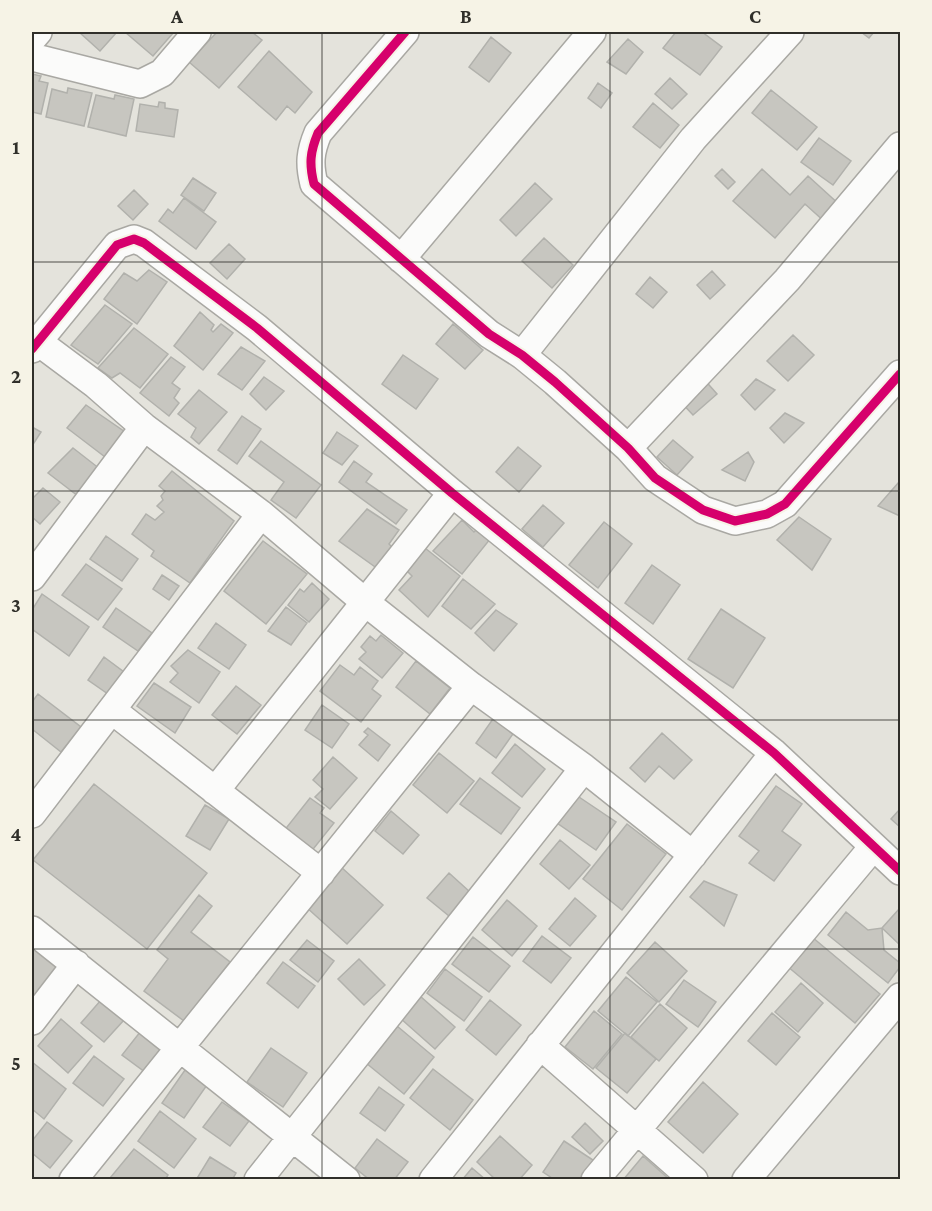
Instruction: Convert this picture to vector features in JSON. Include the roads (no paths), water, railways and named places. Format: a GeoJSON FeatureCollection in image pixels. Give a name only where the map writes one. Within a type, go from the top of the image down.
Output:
{"type":"FeatureCollection","features":[{"type":"Feature","properties":{"kind":"street"},"geometry":{"type":"LineString","coordinates":[[32,39],[38,32]]}},
{"type":"Feature","properties":{"kind":"street"},"geometry":{"type":"LineString","coordinates":[[32,57],[140,84],[162,73],[197,32]]}},
{"type":"Feature","properties":{"kind":"street"},"geometry":{"type":"LineString","coordinates":[[405,32],[318,133],[311,150],[309,166],[314,184],[489,334],[522,356],[628,447],[655,478],[703,510],[735,521],[749,520],[785,504],[900,374]]}},
{"type":"Feature","properties":{"kind":"street"},"geometry":{"type":"LineString","coordinates":[[401,260],[592,32]]}},
{"type":"Feature","properties":{"kind":"street"},"geometry":{"type":"LineString","coordinates":[[522,356],[693,139],[790,32]]}},
{"type":"Feature","properties":{"kind":"street"},"geometry":{"type":"LineString","coordinates":[[628,447],[788,280],[900,146]]}},
{"type":"Feature","properties":{"kind":"street"},"geometry":{"type":"LineString","coordinates":[[693,855],[584,768],[471,686],[365,602],[261,514],[144,428],[96,385],[34,345],[117,245],[134,239],[144,243],[257,328],[453,493],[774,753],[900,871]]}},
{"type":"Feature","properties":{"kind":"street"},"geometry":{"type":"LineString","coordinates":[[32,577],[144,428]]}},
{"type":"Feature","properties":{"kind":"street"},"geometry":{"type":"LineString","coordinates":[[215,790],[453,493]]}},
{"type":"Feature","properties":{"kind":"street"},"geometry":{"type":"LineString","coordinates":[[32,814],[113,711],[261,514]]}},
{"type":"Feature","properties":{"kind":"street"},"geometry":{"type":"LineString","coordinates":[[73,1179],[471,686]]}},
{"type":"Feature","properties":{"kind":"street"},"geometry":{"type":"LineString","coordinates":[[113,711],[321,873]]}},
{"type":"Feature","properties":{"kind":"street"},"geometry":{"type":"LineString","coordinates":[[434,1179],[774,753]]}},
{"type":"Feature","properties":{"kind":"street"},"geometry":{"type":"LineString","coordinates":[[258,1179],[584,768]]}},
{"type":"Feature","properties":{"kind":"street"},"geometry":{"type":"LineString","coordinates":[[595,1179],[873,847]]}},
{"type":"Feature","properties":{"kind":"street"},"geometry":{"type":"LineString","coordinates":[[32,930],[346,1179]]}},
{"type":"Feature","properties":{"kind":"street"},"geometry":{"type":"LineString","coordinates":[[32,1021],[76,964]]}},
{"type":"Feature","properties":{"kind":"street"},"geometry":{"type":"LineString","coordinates":[[746,1179],[900,997]]}},
{"type":"Feature","properties":{"kind":"street"},"geometry":{"type":"LineString","coordinates":[[540,1045],[694,1179]]}}]}
